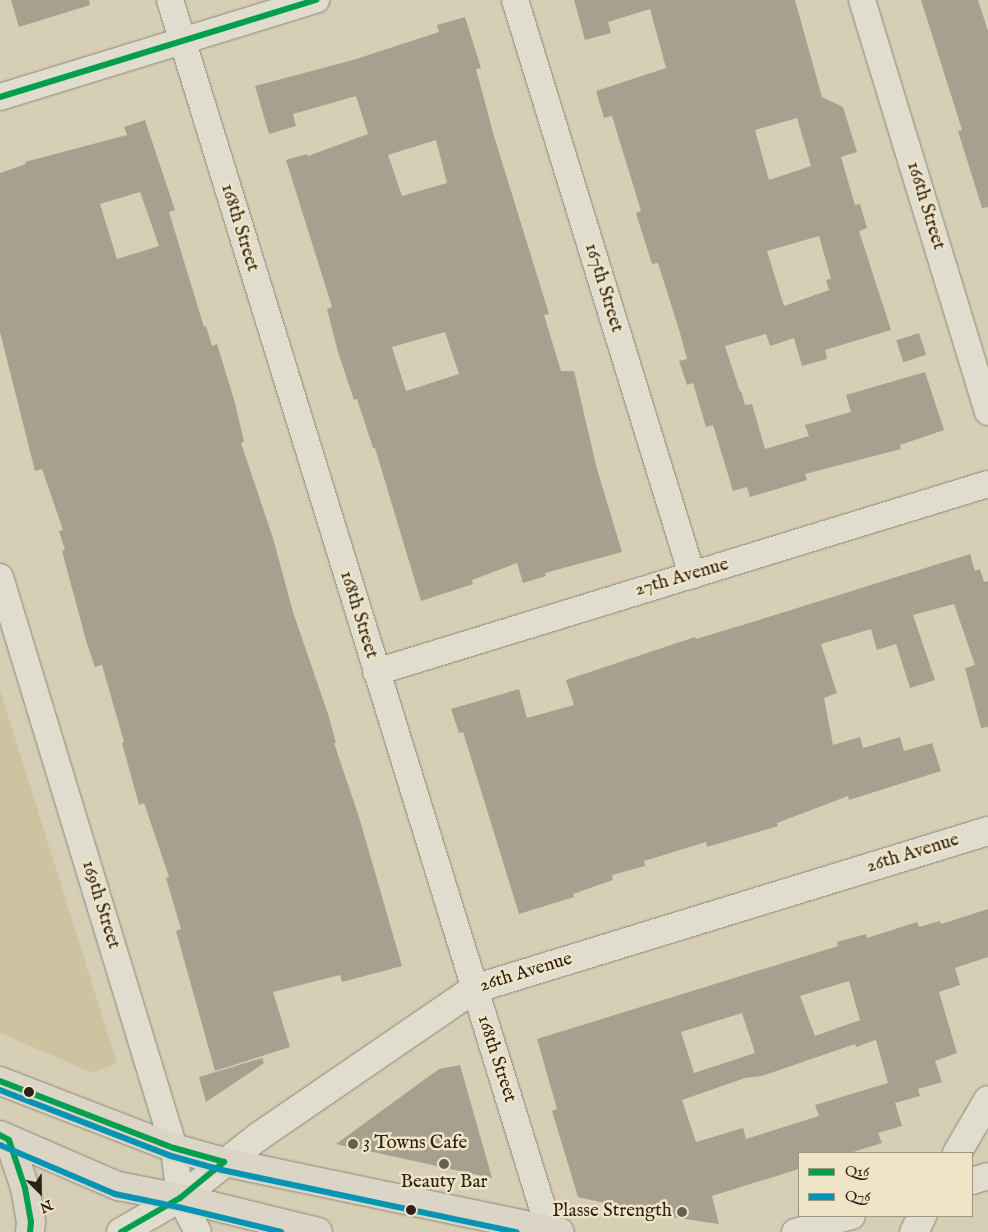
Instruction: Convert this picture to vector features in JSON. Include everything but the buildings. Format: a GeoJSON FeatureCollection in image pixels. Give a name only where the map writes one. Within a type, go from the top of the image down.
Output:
{"type":"FeatureCollection","features":[{"type":"Feature","properties":{"kind":"main road"},"geometry":{"type":"LineString","coordinates":[[0,1081],[174,1148],[224,1162],[554,1231]]}},
{"type":"Feature","properties":{"kind":"main road"},"geometry":{"type":"LineString","coordinates":[[4,1137],[118,1186],[180,1198],[318,1232]]}},
{"type":"Feature","properties":{"kind":"main road"},"geometry":{"type":"LineString","coordinates":[[4,1137],[25,1188],[31,1221],[30,1232]]}},
{"type":"Feature","properties":{"kind":"street","name":"168th Street"},"geometry":{"type":"LineString","coordinates":[[170,0],[474,989],[554,1231]]}},
{"type":"Feature","properties":{"kind":"street"},"geometry":{"type":"LineString","coordinates":[[0,97],[316,0]]}},
{"type":"Feature","properties":{"kind":"street","name":"167th Street"},"geometry":{"type":"LineString","coordinates":[[515,0],[692,575]]}},
{"type":"Feature","properties":{"kind":"street","name":"166th Street"},"geometry":{"type":"LineString","coordinates":[[862,0],[988,412]]}},
{"type":"Feature","properties":{"kind":"street","name":"27th Avenue"},"geometry":{"type":"LineString","coordinates":[[376,672],[988,484]]}},
{"type":"Feature","properties":{"kind":"street","name":"169th Street"},"geometry":{"type":"LineString","coordinates":[[0,577],[174,1148],[180,1198],[198,1232]]}},
{"type":"Feature","properties":{"kind":"street","name":"26th Avenue"},"geometry":{"type":"LineString","coordinates":[[121,1232],[180,1198],[224,1162],[474,989],[988,831]]}},
{"type":"Feature","properties":{"kind":"street"},"geometry":{"type":"LineString","coordinates":[[958,1152],[988,1100]]}},
{"type":"Feature","properties":{"kind":"street"},"geometry":{"type":"LineString","coordinates":[[973,1180],[988,1176]]}},
{"type":"Feature","properties":{"kind":"street"},"geometry":{"type":"LineString","coordinates":[[795,1232],[848,1217]]}},
{"type":"Feature","properties":{"kind":"street"},"geometry":{"type":"LineString","coordinates":[[914,1232],[922,1217]]}},
{"type":"Feature","properties":{"kind":"shaded area"},"geometry":{"type":"Polygon","coordinates":[[[0,690],[117,1063],[93,1073],[0,1033],[0,690]]]}},
{"type":"Feature","properties":{"kind":"transit line","name":"Q16"},"geometry":{"type":"LineString","coordinates":[[0,97],[316,0]]}},
{"type":"Feature","properties":{"kind":"transit line","name":"Q16"},"geometry":{"type":"LineString","coordinates":[[0,1081],[174,1148],[224,1162]]}},
{"type":"Feature","properties":{"kind":"transit line","name":"Q76"},"geometry":{"type":"LineString","coordinates":[[0,1090],[171,1156],[222,1170],[517,1232]]}},
{"type":"Feature","properties":{"kind":"transit line","name":"Q16"},"geometry":{"type":"LineString","coordinates":[[0,1135],[9,1140],[25,1188],[31,1221],[30,1232]]}},
{"type":"Feature","properties":{"kind":"transit line","name":"Q76"},"geometry":{"type":"LineString","coordinates":[[0,1145],[115,1194],[281,1232]]}},
{"type":"Feature","properties":{"kind":"transit line","name":"Q16"},"geometry":{"type":"LineString","coordinates":[[121,1232],[180,1198],[224,1162]]}},
{"type":"Feature","properties":{"kind":"place","name":"3 Towns Cafe"},"geometry":{"type":"Point","coordinates":[353,1144]}},
{"type":"Feature","properties":{"kind":"place","name":"Beauty Bar"},"geometry":{"type":"Point","coordinates":[444,1164]}},
{"type":"Feature","properties":{"kind":"place","name":"Plasse Strength"},"geometry":{"type":"Point","coordinates":[682,1212]}}]}
